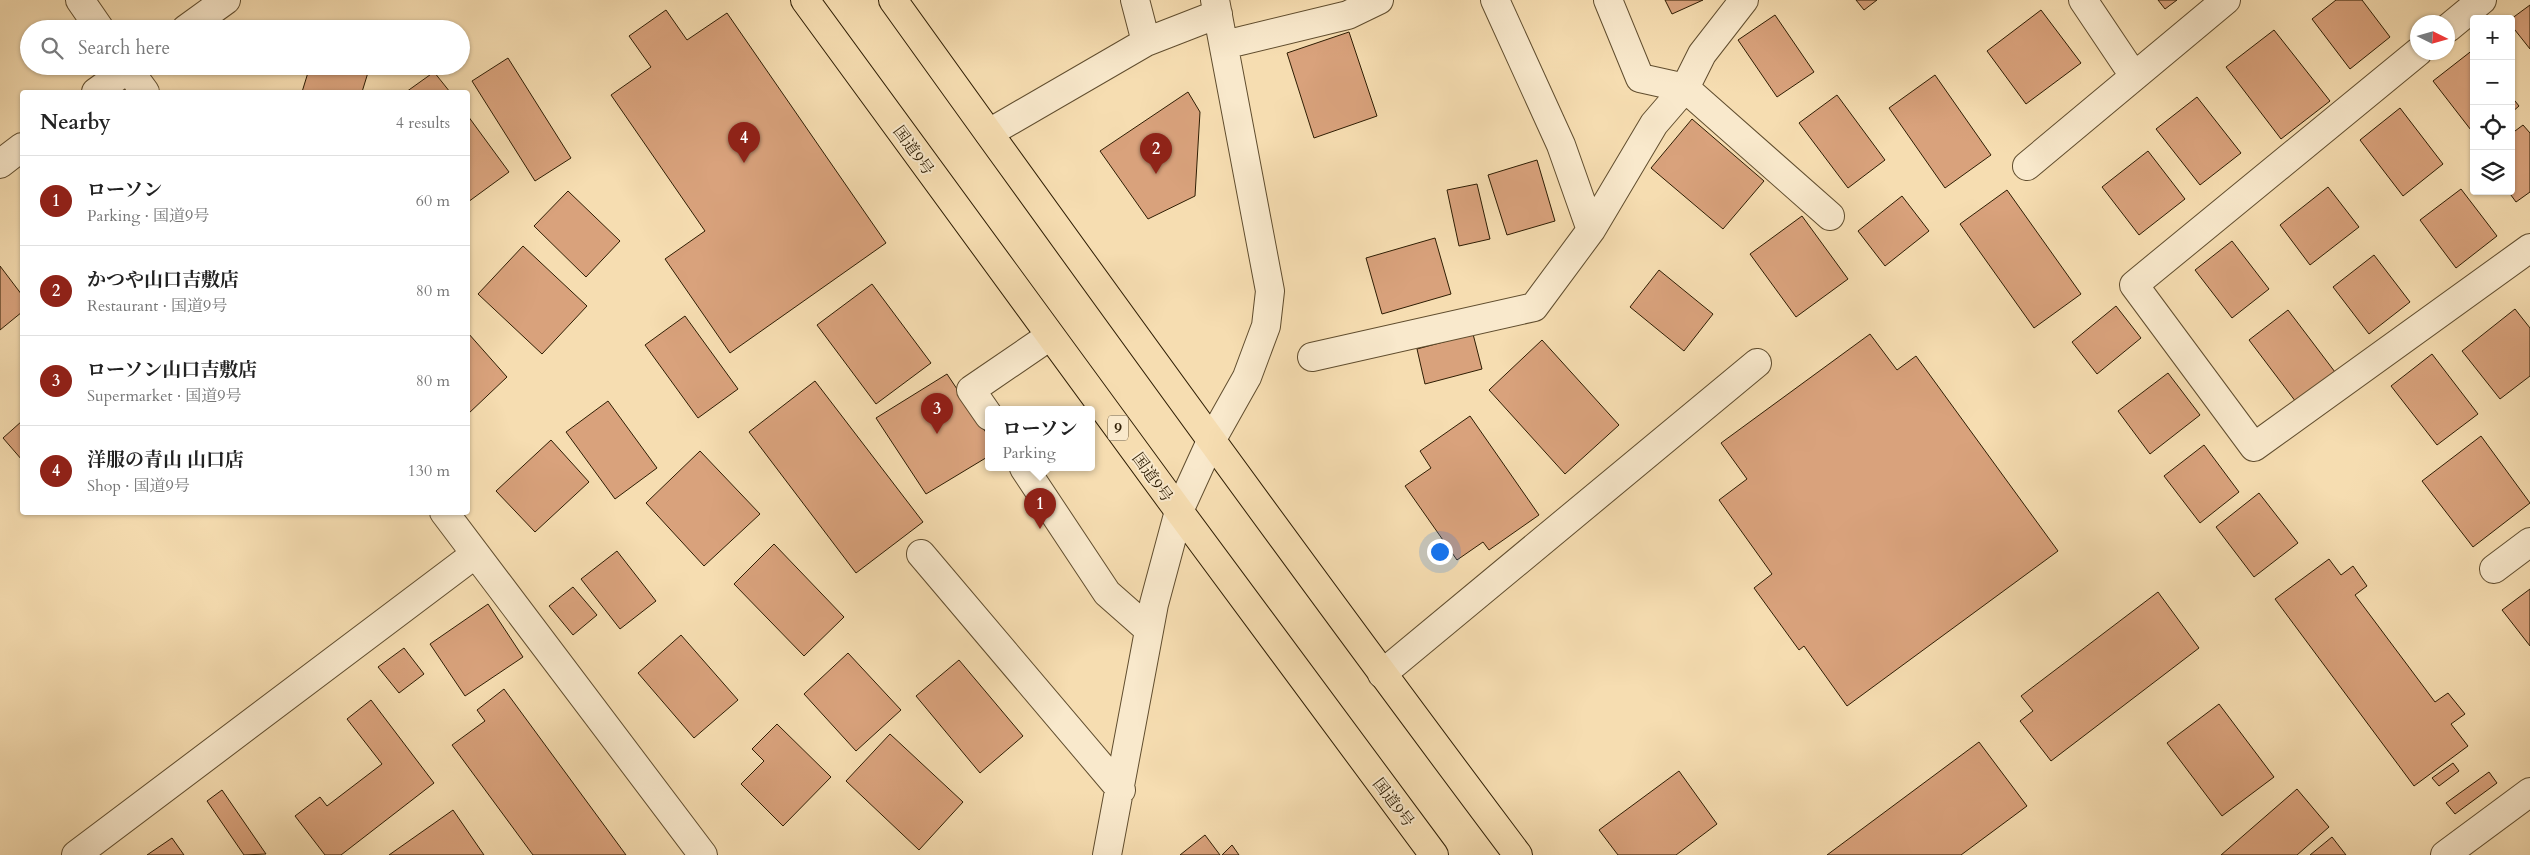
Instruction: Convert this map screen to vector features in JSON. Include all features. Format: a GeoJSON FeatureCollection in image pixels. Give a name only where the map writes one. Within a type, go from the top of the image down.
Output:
{"type":"FeatureCollection","features":[{"type":"Feature","properties":{"kind":"highway","name":"国道9号"},"geometry":{"type":"LineString","coordinates":[[805,0],[1179,512],[1434,855]]}},
{"type":"Feature","properties":{"kind":"highway"},"geometry":{"type":"LineString","coordinates":[[893,0],[1211,441],[1518,855]]}},
{"type":"Feature","properties":{"kind":"street"},"geometry":{"type":"LineString","coordinates":[[80,0],[94,20]]}},
{"type":"Feature","properties":{"kind":"street"},"geometry":{"type":"LineString","coordinates":[[198,20],[226,0]]}},
{"type":"Feature","properties":{"kind":"street"},"geometry":{"type":"LineString","coordinates":[[1135,0],[1146,42]]}},
{"type":"Feature","properties":{"kind":"street"},"geometry":{"type":"LineString","coordinates":[[1224,45],[1348,15],[1379,0]]}},
{"type":"Feature","properties":{"kind":"street"},"geometry":{"type":"LineString","coordinates":[[1495,0],[1561,145],[1591,230]]}},
{"type":"Feature","properties":{"kind":"street"},"geometry":{"type":"LineString","coordinates":[[1608,0],[1640,78],[1685,88],[1830,216]]}},
{"type":"Feature","properties":{"kind":"street"},"geometry":{"type":"LineString","coordinates":[[1312,357],[1534,307],[1591,230],[1654,124],[1685,88],[1702,54],[1744,0]]}},
{"type":"Feature","properties":{"kind":"street"},"geometry":{"type":"LineString","coordinates":[[2083,0],[2134,76]]}},
{"type":"Feature","properties":{"kind":"street"},"geometry":{"type":"LineString","coordinates":[[2027,166],[2226,0]]}},
{"type":"Feature","properties":{"kind":"street"},"geometry":{"type":"LineString","coordinates":[[2455,22],[2482,0]]}},
{"type":"Feature","properties":{"kind":"street"},"geometry":{"type":"LineString","coordinates":[[989,133],[1146,42],[1216,7],[1270,291],[1266,326],[1247,377],[1211,441],[1179,512],[1149,630],[1108,855]]}},
{"type":"Feature","properties":{"kind":"street"},"geometry":{"type":"LineString","coordinates":[[2410,59],[2134,285],[2254,447],[2530,248]]}},
{"type":"Feature","properties":{"kind":"street"},"geometry":{"type":"LineString","coordinates":[[99,90],[118,75]]}},
{"type":"Feature","properties":{"kind":"street"},"geometry":{"type":"LineString","coordinates":[[134,75],[144,90]]}},
{"type":"Feature","properties":{"kind":"street"},"geometry":{"type":"LineString","coordinates":[[0,164],[20,149]]}},
{"type":"Feature","properties":{"kind":"street"},"geometry":{"type":"LineString","coordinates":[[985,410],[971,390],[1050,336]]}},
{"type":"Feature","properties":{"kind":"street"},"geometry":{"type":"LineString","coordinates":[[1382,674],[1757,363]]}},
{"type":"Feature","properties":{"kind":"street"},"geometry":{"type":"LineString","coordinates":[[1026,471],[1107,593],[1149,630]]}},
{"type":"Feature","properties":{"kind":"street"},"geometry":{"type":"LineString","coordinates":[[446,515],[474,555],[703,855]]}},
{"type":"Feature","properties":{"kind":"street"},"geometry":{"type":"LineString","coordinates":[[2494,569],[2530,542]]}},
{"type":"Feature","properties":{"kind":"street"},"geometry":{"type":"LineString","coordinates":[[921,554],[1121,790]]}},
{"type":"Feature","properties":{"kind":"street"},"geometry":{"type":"LineString","coordinates":[[76,855],[474,555]]}},
{"type":"Feature","properties":{"kind":"street"},"geometry":{"type":"LineString","coordinates":[[2445,855],[2530,792]]}},
{"type":"Feature","properties":{"kind":"building"},"geometry":{"type":"Polygon","coordinates":[[[1665,0],[1703,0],[1672,14],[1665,0]]]}},
{"type":"Feature","properties":{"kind":"building"},"geometry":{"type":"Polygon","coordinates":[[[1856,0],[1877,0],[1864,10],[1856,0]]]}},
{"type":"Feature","properties":{"kind":"building"},"geometry":{"type":"Polygon","coordinates":[[[2158,0],[2177,0],[2165,9],[2158,0]]]}},
{"type":"Feature","properties":{"kind":"building"},"geometry":{"type":"Polygon","coordinates":[[[2336,0],[2362,0],[2390,37],[2350,69],[2312,19],[2336,0]]]}},
{"type":"Feature","properties":{"kind":"building"},"geometry":{"type":"Polygon","coordinates":[[[2530,5],[2530,49],[2515,30],[2515,16],[2530,5]]]}},
{"type":"Feature","properties":{"kind":"building"},"geometry":{"type":"Polygon","coordinates":[[[666,10],[687,40],[727,13],[886,243],[730,353],[665,259],[705,231],[611,95],[651,67],[629,36],[666,10]]]}},
{"type":"Feature","properties":{"kind":"building"},"geometry":{"type":"Polygon","coordinates":[[[2041,10],[2081,63],[2026,104],[1987,51],[2041,10]]]}},
{"type":"Feature","properties":{"kind":"building"},"geometry":{"type":"Polygon","coordinates":[[[1775,15],[1814,72],[1777,97],[1738,40],[1775,15]]]}},
{"type":"Feature","properties":{"kind":"building"},"geometry":{"type":"Polygon","coordinates":[[[2274,30],[2330,101],[2281,139],[2226,67],[2274,30]]]}},
{"type":"Feature","properties":{"kind":"building"},"geometry":{"type":"Polygon","coordinates":[[[1349,32],[1377,116],[1314,138],[1287,53],[1349,32]]]}},
{"type":"Feature","properties":{"kind":"building"},"geometry":{"type":"Polygon","coordinates":[[[2470,52],[2470,129],[2433,81],[2470,52]]]}},
{"type":"Feature","properties":{"kind":"building"},"geometry":{"type":"Polygon","coordinates":[[[508,58],[571,158],[535,181],[472,81],[508,58]]]}},
{"type":"Feature","properties":{"kind":"building"},"geometry":{"type":"Polygon","coordinates":[[[307,75],[367,75],[363,90],[303,90],[307,75]]]}},
{"type":"Feature","properties":{"kind":"building"},"geometry":{"type":"Polygon","coordinates":[[[430,75],[436,75],[448,90],[409,90],[430,75]]]}},
{"type":"Feature","properties":{"kind":"building"},"geometry":{"type":"Polygon","coordinates":[[[1935,75],[1991,155],[1945,188],[1889,108],[1935,75]]]}},
{"type":"Feature","properties":{"kind":"building"},"geometry":{"type":"Polygon","coordinates":[[[1188,92],[1200,112],[1195,196],[1148,219],[1100,151],[1188,92]]]}},
{"type":"Feature","properties":{"kind":"building"},"geometry":{"type":"Polygon","coordinates":[[[1837,95],[1885,160],[1848,188],[1799,123],[1837,95]]]}},
{"type":"Feature","properties":{"kind":"building"},"geometry":{"type":"Polygon","coordinates":[[[2197,97],[2241,153],[2200,185],[2156,129],[2197,97]]]}},
{"type":"Feature","properties":{"kind":"building"},"geometry":{"type":"Polygon","coordinates":[[[2515,101],[2519,106],[2515,110],[2515,101]]]}},
{"type":"Feature","properties":{"kind":"building"},"geometry":{"type":"Polygon","coordinates":[[[2400,108],[2443,164],[2403,196],[2360,140],[2400,108]]]}},
{"type":"Feature","properties":{"kind":"building"},"geometry":{"type":"Polygon","coordinates":[[[470,119],[509,172],[470,201],[470,119]]]}},
{"type":"Feature","properties":{"kind":"building"},"geometry":{"type":"Polygon","coordinates":[[[1692,119],[1764,181],[1723,229],[1651,168],[1692,119]]]}},
{"type":"Feature","properties":{"kind":"building"},"geometry":{"type":"Polygon","coordinates":[[[2523,125],[2530,133],[2530,192],[2516,202],[2511,195],[2515,195],[2515,131],[2523,125]]]}},
{"type":"Feature","properties":{"kind":"building"},"geometry":{"type":"Polygon","coordinates":[[[2148,151],[2185,199],[2139,235],[2102,187],[2148,151]]]}},
{"type":"Feature","properties":{"kind":"building"},"geometry":{"type":"Polygon","coordinates":[[[1537,160],[1555,221],[1507,235],[1488,175],[1537,160]]]}},
{"type":"Feature","properties":{"kind":"building"},"geometry":{"type":"Polygon","coordinates":[[[1477,184],[1490,239],[1459,246],[1447,190],[1477,184]]]}},
{"type":"Feature","properties":{"kind":"building"},"geometry":{"type":"Polygon","coordinates":[[[2328,187],[2359,227],[2310,265],[2280,225],[2328,187]]]}},
{"type":"Feature","properties":{"kind":"building"},"geometry":{"type":"Polygon","coordinates":[[[2461,189],[2497,236],[2456,268],[2420,220],[2461,189]]]}},
{"type":"Feature","properties":{"kind":"building"},"geometry":{"type":"Polygon","coordinates":[[[2007,190],[2081,294],[2034,328],[1960,224],[2007,190]]]}},
{"type":"Feature","properties":{"kind":"building"},"geometry":{"type":"Polygon","coordinates":[[[568,191],[620,241],[586,277],[534,226],[568,191]]]}},
{"type":"Feature","properties":{"kind":"building"},"geometry":{"type":"Polygon","coordinates":[[[1902,196],[1929,231],[1885,266],[1858,231],[1902,196]]]}},
{"type":"Feature","properties":{"kind":"building"},"geometry":{"type":"Polygon","coordinates":[[[1802,216],[1848,279],[1796,317],[1750,254],[1802,216]]]}},
{"type":"Feature","properties":{"kind":"building"},"geometry":{"type":"Polygon","coordinates":[[[1435,238],[1451,294],[1382,314],[1366,258],[1435,238]]]}},
{"type":"Feature","properties":{"kind":"building"},"geometry":{"type":"Polygon","coordinates":[[[2232,241],[2269,289],[2232,318],[2195,270],[2232,241]]]}},
{"type":"Feature","properties":{"kind":"building"},"geometry":{"type":"Polygon","coordinates":[[[523,246],[587,306],[542,354],[478,294],[523,246]]]}},
{"type":"Feature","properties":{"kind":"building"},"geometry":{"type":"Polygon","coordinates":[[[2374,255],[2410,302],[2369,334],[2333,287],[2374,255]]]}},
{"type":"Feature","properties":{"kind":"building"},"geometry":{"type":"Polygon","coordinates":[[[0,266],[20,292],[20,314],[0,330],[0,266]]]}},
{"type":"Feature","properties":{"kind":"building"},"geometry":{"type":"Polygon","coordinates":[[[1659,270],[1713,314],[1684,351],[1630,307],[1659,270]]]}},
{"type":"Feature","properties":{"kind":"building"},"geometry":{"type":"Polygon","coordinates":[[[872,284],[931,363],[876,404],[817,325],[872,284]]]}},
{"type":"Feature","properties":{"kind":"building"},"geometry":{"type":"Polygon","coordinates":[[[2116,306],[2141,338],[2097,374],[2072,342],[2116,306]]]}},
{"type":"Feature","properties":{"kind":"building"},"geometry":{"type":"Polygon","coordinates":[[[2515,309],[2530,328],[2530,376],[2500,399],[2462,351],[2515,309]]]}},
{"type":"Feature","properties":{"kind":"building"},"geometry":{"type":"Polygon","coordinates":[[[2288,310],[2335,372],[2296,402],[2249,340],[2288,310]]]}},
{"type":"Feature","properties":{"kind":"building"},"geometry":{"type":"Polygon","coordinates":[[[685,316],[738,389],[698,418],[645,345],[685,316]]]}},
{"type":"Feature","properties":{"kind":"building"},"geometry":{"type":"Polygon","coordinates":[[[1473,334],[1482,369],[1425,384],[1417,349],[1473,334]]]}},
{"type":"Feature","properties":{"kind":"building"},"geometry":{"type":"Polygon","coordinates":[[[1870,334],[1897,370],[1916,356],[2058,551],[1847,706],[1804,646],[1799,650],[1754,588],[1772,574],[1719,500],[1747,479],[1721,443],[1870,334]]]}},
{"type":"Feature","properties":{"kind":"building"},"geometry":{"type":"Polygon","coordinates":[[[470,335],[507,377],[470,412],[470,335]]]}},
{"type":"Feature","properties":{"kind":"building"},"geometry":{"type":"Polygon","coordinates":[[[1542,340],[1619,425],[1565,474],[1489,390],[1542,340]]]}},
{"type":"Feature","properties":{"kind":"building"},"geometry":{"type":"Polygon","coordinates":[[[2432,354],[2478,414],[2437,445],[2391,386],[2432,354]]]}},
{"type":"Feature","properties":{"kind":"building"},"geometry":{"type":"Polygon","coordinates":[[[2168,373],[2200,415],[2150,454],[2118,411],[2168,373]]]}},
{"type":"Feature","properties":{"kind":"building"},"geometry":{"type":"Polygon","coordinates":[[[947,374],[985,431],[985,458],[926,494],[876,418],[947,374]]]}},
{"type":"Feature","properties":{"kind":"building"},"geometry":{"type":"Polygon","coordinates":[[[815,381],[923,522],[856,573],[749,432],[815,381]]]}},
{"type":"Feature","properties":{"kind":"building"},"geometry":{"type":"Polygon","coordinates":[[[608,401],[657,468],[615,499],[566,432],[608,401]]]}},
{"type":"Feature","properties":{"kind":"building"},"geometry":{"type":"Polygon","coordinates":[[[1470,416],[1539,515],[1489,550],[1483,542],[1457,560],[1405,486],[1431,468],[1420,451],[1470,416]]]}},
{"type":"Feature","properties":{"kind":"building"},"geometry":{"type":"Polygon","coordinates":[[[20,423],[20,458],[3,438],[20,423]]]}},
{"type":"Feature","properties":{"kind":"building"},"geometry":{"type":"Polygon","coordinates":[[[2481,436],[2530,503],[2473,547],[2422,481],[2481,436]]]}},
{"type":"Feature","properties":{"kind":"building"},"geometry":{"type":"Polygon","coordinates":[[[551,440],[589,482],[535,532],[496,491],[551,440]]]}},
{"type":"Feature","properties":{"kind":"building"},"geometry":{"type":"Polygon","coordinates":[[[2204,445],[2239,492],[2200,523],[2164,476],[2204,445]]]}},
{"type":"Feature","properties":{"kind":"building"},"geometry":{"type":"Polygon","coordinates":[[[700,451],[760,514],[704,566],[646,503],[700,451]]]}},
{"type":"Feature","properties":{"kind":"building"},"geometry":{"type":"Polygon","coordinates":[[[2259,493],[2298,543],[2254,577],[2216,527],[2259,493]]]}},
{"type":"Feature","properties":{"kind":"building"},"geometry":{"type":"Polygon","coordinates":[[[774,544],[844,617],[804,656],[734,584],[774,544]]]}},
{"type":"Feature","properties":{"kind":"building"},"geometry":{"type":"Polygon","coordinates":[[[617,551],[656,601],[620,629],[581,579],[617,551]]]}},
{"type":"Feature","properties":{"kind":"building"},"geometry":{"type":"Polygon","coordinates":[[[2329,559],[2341,575],[2353,566],[2367,586],[2355,595],[2435,702],[2448,693],[2465,714],[2451,724],[2468,746],[2414,786],[2275,599],[2329,559]]]}},
{"type":"Feature","properties":{"kind":"building"},"geometry":{"type":"Polygon","coordinates":[[[573,587],[597,615],[573,635],[549,606],[573,587]]]}},
{"type":"Feature","properties":{"kind":"building"},"geometry":{"type":"Polygon","coordinates":[[[2530,589],[2530,646],[2502,610],[2530,589]]]}},
{"type":"Feature","properties":{"kind":"building"},"geometry":{"type":"Polygon","coordinates":[[[2158,592],[2199,648],[2051,761],[2020,721],[2033,711],[2021,696],[2158,592]]]}},
{"type":"Feature","properties":{"kind":"building"},"geometry":{"type":"Polygon","coordinates":[[[488,604],[523,657],[465,696],[430,644],[488,604]]]}},
{"type":"Feature","properties":{"kind":"building"},"geometry":{"type":"Polygon","coordinates":[[[681,635],[738,700],[694,738],[638,673],[681,635]]]}},
{"type":"Feature","properties":{"kind":"building"},"geometry":{"type":"Polygon","coordinates":[[[404,648],[424,674],[399,693],[378,667],[404,648]]]}},
{"type":"Feature","properties":{"kind":"building"},"geometry":{"type":"Polygon","coordinates":[[[848,653],[901,710],[856,751],[804,694],[848,653]]]}},
{"type":"Feature","properties":{"kind":"building"},"geometry":{"type":"Polygon","coordinates":[[[959,660],[1023,736],[980,773],[916,696],[959,660]]]}},
{"type":"Feature","properties":{"kind":"building"},"geometry":{"type":"Polygon","coordinates":[[[504,689],[626,855],[533,855],[452,745],[485,721],[477,710],[504,689]]]}},
{"type":"Feature","properties":{"kind":"building"},"geometry":{"type":"Polygon","coordinates":[[[371,700],[434,783],[341,855],[325,855],[295,816],[320,797],[327,806],[382,764],[347,719],[371,700]]]}},
{"type":"Feature","properties":{"kind":"building"},"geometry":{"type":"Polygon","coordinates":[[[2219,704],[2274,777],[2222,816],[2167,743],[2219,704]]]}},
{"type":"Feature","properties":{"kind":"building"},"geometry":{"type":"Polygon","coordinates":[[[777,724],[831,777],[783,826],[741,784],[764,761],[752,749],[777,724]]]}},
{"type":"Feature","properties":{"kind":"building"},"geometry":{"type":"Polygon","coordinates":[[[890,734],[963,802],[919,850],[846,781],[890,734]]]}},
{"type":"Feature","properties":{"kind":"building"},"geometry":{"type":"Polygon","coordinates":[[[1979,742],[2027,806],[1961,855],[1827,855],[1979,742]]]}},
{"type":"Feature","properties":{"kind":"building"},"geometry":{"type":"Polygon","coordinates":[[[2453,763],[2459,771],[2439,786],[2432,778],[2453,763]]]}},
{"type":"Feature","properties":{"kind":"building"},"geometry":{"type":"Polygon","coordinates":[[[1679,771],[1717,824],[1676,855],[1618,855],[1599,830],[1679,771]]]}},
{"type":"Feature","properties":{"kind":"building"},"geometry":{"type":"Polygon","coordinates":[[[2489,772],[2497,783],[2455,814],[2446,803],[2489,772]]]}},
{"type":"Feature","properties":{"kind":"building"},"geometry":{"type":"Polygon","coordinates":[[[2297,789],[2329,827],[2297,855],[2221,855],[2297,789]]]}},
{"type":"Feature","properties":{"kind":"building"},"geometry":{"type":"Polygon","coordinates":[[[222,790],[266,854],[244,855],[207,801],[222,790]]]}},
{"type":"Feature","properties":{"kind":"building"},"geometry":{"type":"Polygon","coordinates":[[[453,810],[484,855],[389,855],[453,810]]]}},
{"type":"Feature","properties":{"kind":"building"},"geometry":{"type":"Polygon","coordinates":[[[1205,835],[1220,855],[1180,855],[1205,835]]]}},
{"type":"Feature","properties":{"kind":"building"},"geometry":{"type":"Polygon","coordinates":[[[2332,837],[2346,855],[2310,855],[2332,837]]]}},
{"type":"Feature","properties":{"kind":"building"},"geometry":{"type":"Polygon","coordinates":[[[172,838],[184,855],[147,855],[172,838]]]}},
{"type":"Feature","properties":{"kind":"building"},"geometry":{"type":"Polygon","coordinates":[[[1232,845],[1239,855],[1222,855],[1232,845]]]}},
{"type":"Feature","properties":{"kind":"place","name":"洋服の青山 山口店"},"geometry":{"type":"Point","coordinates":[744,163]}},
{"type":"Feature","properties":{"kind":"place","name":"かつや山口吉敷店"},"geometry":{"type":"Point","coordinates":[1156,174]}},
{"type":"Feature","properties":{"kind":"place","name":"ローソン山口吉敷店"},"geometry":{"type":"Point","coordinates":[937,434]}},
{"type":"Feature","properties":{"kind":"place","name":"ローソン"},"geometry":{"type":"Point","coordinates":[1040,529]}}]}
